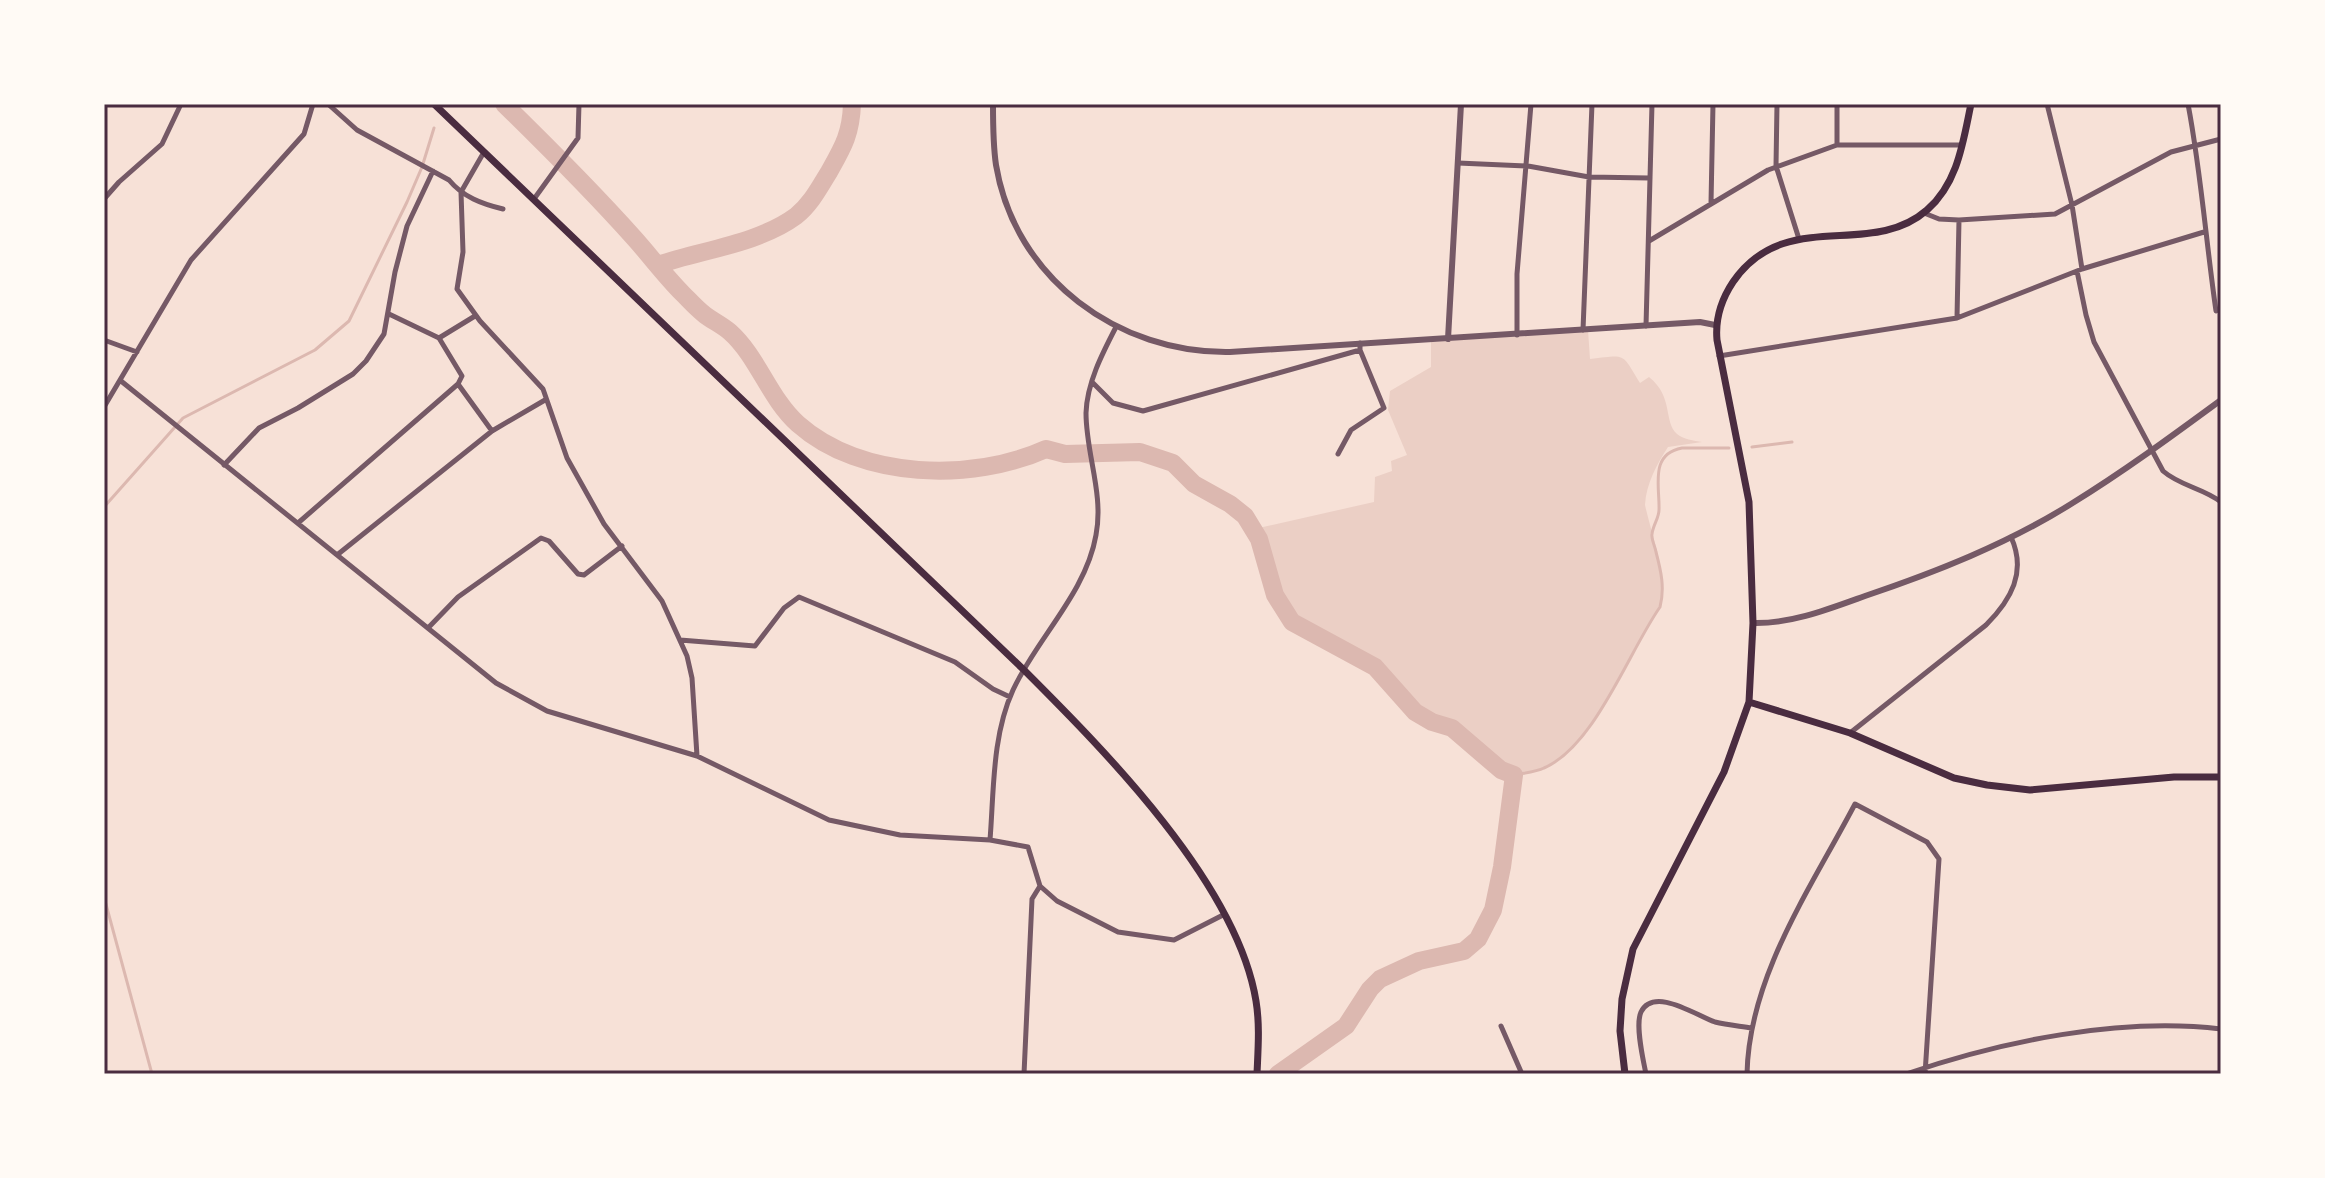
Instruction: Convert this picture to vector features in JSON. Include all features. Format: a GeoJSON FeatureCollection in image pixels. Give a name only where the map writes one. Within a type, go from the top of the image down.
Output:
{"type":"FeatureCollection","features":[{"type":"Feature","properties":{"kind":"main road"},"geometry":{"type":"LineString","coordinates":[[434,104],[1024,670],[1105,754],[1185,853],[1225,914],[1251,980],[1258,1023],[1257,1074]]}},
{"type":"Feature","properties":{"kind":"main road"},"geometry":{"type":"LineString","coordinates":[[1625,1074],[1621,1041],[1622,999],[1633,949],[1724,772],[1749,702],[1753,623],[1749,502],[1715,325],[1725,294],[1741,270],[1766,250],[1799,239],[1884,230],[1908,223],[1924,213],[1941,194],[1954,172],[1971,104]]}},
{"type":"Feature","properties":{"kind":"main road"},"geometry":{"type":"LineString","coordinates":[[1749,702],[1850,733],[1954,778],[1987,785],[2030,790],[2174,777],[2221,777]]}},
{"type":"Feature","properties":{"kind":"street"},"geometry":{"type":"LineString","coordinates":[[104,199],[162,144],[181,104]]}},
{"type":"Feature","properties":{"kind":"street"},"geometry":{"type":"LineString","coordinates":[[104,407],[191,260],[304,134],[313,104]]}},
{"type":"Feature","properties":{"kind":"street"},"geometry":{"type":"LineString","coordinates":[[328,104],[357,130],[449,180],[461,192],[483,204],[503,209]]}},
{"type":"Feature","properties":{"kind":"street"},"geometry":{"type":"LineString","coordinates":[[534,199],[578,138],[579,104]]}},
{"type":"Feature","properties":{"kind":"street"},"geometry":{"type":"LineString","coordinates":[[993,104],[996,167],[1006,203],[1032,254],[1058,285],[1116,327],[1176,348],[1210,352],[1360,347],[1700,322],[1715,325]]}},
{"type":"Feature","properties":{"kind":"street"},"geometry":{"type":"LineString","coordinates":[[1448,339],[1461,104]]}},
{"type":"Feature","properties":{"kind":"street"},"geometry":{"type":"LineString","coordinates":[[1517,335],[1517,274],[1531,104]]}},
{"type":"Feature","properties":{"kind":"street"},"geometry":{"type":"LineString","coordinates":[[1583,330],[1592,104]]}},
{"type":"Feature","properties":{"kind":"street"},"geometry":{"type":"LineString","coordinates":[[1646,327],[1652,104]]}},
{"type":"Feature","properties":{"kind":"street"},"geometry":{"type":"LineString","coordinates":[[1711,204],[1713,104]]}},
{"type":"Feature","properties":{"kind":"street"},"geometry":{"type":"LineString","coordinates":[[1777,104],[1776,166],[1799,239]]}},
{"type":"Feature","properties":{"kind":"street"},"geometry":{"type":"LineString","coordinates":[[1837,104],[1837,145]]}},
{"type":"Feature","properties":{"kind":"street"},"geometry":{"type":"LineString","coordinates":[[2047,104],[2072,205],[2086,315],[2094,342],[2163,471],[2174,480],[2210,494],[2221,502]]}},
{"type":"Feature","properties":{"kind":"street"},"geometry":{"type":"LineString","coordinates":[[2188,104],[2216,311]]}},
{"type":"Feature","properties":{"kind":"street"},"geometry":{"type":"LineString","coordinates":[[1924,213],[1939,219],[1959,220],[2055,214],[2171,152],[2221,139]]}},
{"type":"Feature","properties":{"kind":"street"},"geometry":{"type":"LineString","coordinates":[[1649,241],[1776,166],[1837,145],[1962,145]]}},
{"type":"Feature","properties":{"kind":"street"},"geometry":{"type":"LineString","coordinates":[[484,152],[461,192],[463,252],[457,289],[475,315],[543,389],[567,458],[604,524],[662,601],[687,656],[692,678],[697,756]]}},
{"type":"Feature","properties":{"kind":"street"},"geometry":{"type":"LineString","coordinates":[[1458,163],[1528,166],[1589,177],[1649,178]]}},
{"type":"Feature","properties":{"kind":"street"},"geometry":{"type":"LineString","coordinates":[[224,465],[259,428],[298,408],[359,367],[384,334],[407,226],[433,171]]}},
{"type":"Feature","properties":{"kind":"street"},"geometry":{"type":"LineString","coordinates":[[1957,318],[1959,220]]}},
{"type":"Feature","properties":{"kind":"street"},"geometry":{"type":"LineString","coordinates":[[1719,356],[1957,318],[2079,270],[2204,232]]}},
{"type":"Feature","properties":{"kind":"street"},"geometry":{"type":"LineString","coordinates":[[298,523],[458,384],[462,376],[439,338],[389,314]]}},
{"type":"Feature","properties":{"kind":"street"},"geometry":{"type":"LineString","coordinates":[[439,338],[475,315]]}},
{"type":"Feature","properties":{"kind":"street"},"geometry":{"type":"LineString","coordinates":[[990,840],[999,727],[1024,670],[1082,575],[1097,533],[1097,501],[1086,412],[1092,382],[1116,327]]}},
{"type":"Feature","properties":{"kind":"street"},"geometry":{"type":"LineString","coordinates":[[104,340],[137,352]]}},
{"type":"Feature","properties":{"kind":"street"},"geometry":{"type":"LineString","coordinates":[[1092,382],[1113,403],[1143,411],[1360,347]]}},
{"type":"Feature","properties":{"kind":"street"},"geometry":{"type":"LineString","coordinates":[[1338,454],[1351,430],[1384,408],[1360,347]]}},
{"type":"Feature","properties":{"kind":"street"},"geometry":{"type":"LineString","coordinates":[[121,381],[496,683],[547,711],[697,756],[829,820],[900,835],[990,840],[1028,847],[1040,886],[1057,901],[1118,932],[1174,940],[1225,914]]}},
{"type":"Feature","properties":{"kind":"street"},"geometry":{"type":"LineString","coordinates":[[458,384],[492,431]]}},
{"type":"Feature","properties":{"kind":"street"},"geometry":{"type":"LineString","coordinates":[[337,555],[492,431],[545,400]]}},
{"type":"Feature","properties":{"kind":"street"},"geometry":{"type":"LineString","coordinates":[[1753,623],[1778,622],[1831,608],[1923,577],[2011,537],[2069,506],[2221,400]]}},
{"type":"Feature","properties":{"kind":"street"},"geometry":{"type":"LineString","coordinates":[[1850,733],[1986,625],[2005,606],[2014,585],[2018,563],[2011,537]]}},
{"type":"Feature","properties":{"kind":"street"},"geometry":{"type":"LineString","coordinates":[[428,628],[458,597],[541,538],[549,541],[578,574],[584,575],[622,546]]}},
{"type":"Feature","properties":{"kind":"street"},"geometry":{"type":"LineString","coordinates":[[680,640],[755,646],[784,608],[799,597],[955,662],[1010,697]]}},
{"type":"Feature","properties":{"kind":"street"},"geometry":{"type":"LineString","coordinates":[[1747,1074],[1752,1028],[1764,980],[1855,804],[1927,842],[1939,859],[1925,1071]]}},
{"type":"Feature","properties":{"kind":"street"},"geometry":{"type":"LineString","coordinates":[[1024,1074],[1032,899],[1040,886]]}},
{"type":"Feature","properties":{"kind":"street"},"geometry":{"type":"LineString","coordinates":[[1646,1074],[1640,1027],[1641,1012],[1649,1004],[1660,1000],[1715,1022],[1752,1028]]}},
{"type":"Feature","properties":{"kind":"street"},"geometry":{"type":"LineString","coordinates":[[1501,1026],[1522,1074]]}},
{"type":"Feature","properties":{"kind":"street"},"geometry":{"type":"LineString","coordinates":[[1906,1074],[2049,1036],[2118,1028],[2221,1029]]}},
{"type":"Feature","properties":{"kind":"shaded area"},"geometry":{"type":"Polygon","coordinates":[[[1588,330],[1590,359],[1622,358],[1640,383],[1649,377],[1662,393],[1670,422],[1677,434],[1702,442],[1668,447],[1647,489],[1645,505],[1662,582],[1660,607],[1595,719],[1579,740],[1563,757],[1545,768],[1513,774],[1498,767],[1453,729],[1419,714],[1359,656],[1297,626],[1277,598],[1254,529],[1374,502],[1375,477],[1392,471],[1391,461],[1407,455],[1388,410],[1390,391],[1431,367],[1431,342],[1588,330]]]}},
{"type":"Feature","properties":{"kind":"waterway"},"geometry":{"type":"LineString","coordinates":[[504,104],[603,204],[694,305],[740,342],[788,414],[824,443],[853,456],[918,470],[985,467],[1046,449],[1065,454],[1140,452],[1173,463],[1194,484],[1245,516],[1259,539],[1275,595],[1292,622],[1375,667],[1415,712],[1432,722],[1452,728],[1501,770],[1514,775],[1493,910],[1478,939],[1464,951],[1419,961],[1380,979],[1346,1026],[1278,1074]]}},
{"type":"Feature","properties":{"kind":"waterway"},"geometry":{"type":"LineString","coordinates":[[658,265],[747,240],[796,216],[814,196],[838,155],[848,132],[852,104]]}},
{"type":"Feature","properties":{"kind":"waterway"},"geometry":{"type":"LineString","coordinates":[[104,507],[183,418],[315,350],[349,321],[407,202],[434,128]]}},
{"type":"Feature","properties":{"kind":"waterway"},"geometry":{"type":"LineString","coordinates":[[1752,447],[1792,442]]}},
{"type":"Feature","properties":{"kind":"waterway"},"geometry":{"type":"LineString","coordinates":[[1514,775],[1544,768],[1562,757],[1579,740],[1610,696],[1660,607],[1662,580],[1652,536],[1659,513],[1660,464],[1672,451],[1682,448],[1729,448]]}},
{"type":"Feature","properties":{"kind":"waterway"},"geometry":{"type":"LineString","coordinates":[[104,897],[152,1074]]}}]}
